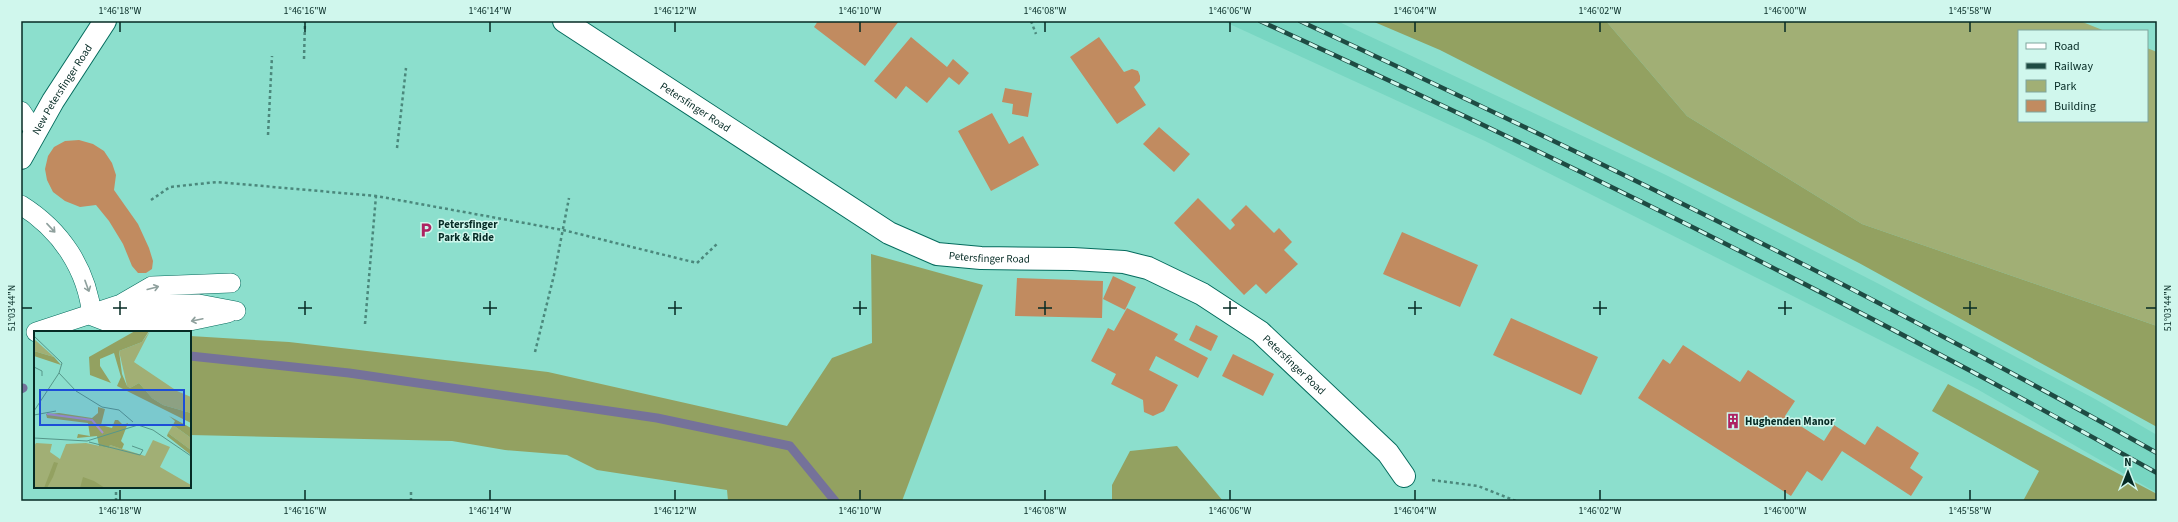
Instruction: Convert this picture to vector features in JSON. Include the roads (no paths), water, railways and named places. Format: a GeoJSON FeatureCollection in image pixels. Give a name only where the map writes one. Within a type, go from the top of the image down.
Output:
{"type":"FeatureCollection","features":[{"type":"Feature","properties":{"kind":"street","name":"New Petersfinger Road"},"geometry":{"type":"LineString","coordinates":[[21,158],[35,132],[105,21]]}},
{"type":"Feature","properties":{"kind":"street","name":"Petersfinger Road"},"geometry":{"type":"LineString","coordinates":[[564,21],[889,233],[938,254],[981,258],[1073,259],[1124,262],[1148,268],[1202,294],[1260,332],[1388,453],[1404,476]]}},
{"type":"Feature","properties":{"kind":"lane"},"geometry":{"type":"LineString","coordinates":[[21,111],[35,132]]}},
{"type":"Feature","properties":{"kind":"lane"},"geometry":{"type":"LineString","coordinates":[[21,206],[38,216],[48,225],[67,248],[85,282],[90,295],[92,316]]}},
{"type":"Feature","properties":{"kind":"lane"},"geometry":{"type":"LineString","coordinates":[[39,331],[92,316],[118,306],[152,286],[231,283]]}},
{"type":"Feature","properties":{"kind":"lane"},"geometry":{"type":"LineString","coordinates":[[92,316],[110,323],[190,321],[236,311],[199,304],[118,306]]}},
{"type":"Feature","properties":{"kind":"lane"},"geometry":{"type":"LineString","coordinates":[[21,336],[34,332]]}},
{"type":"Feature","properties":{"kind":"waterway"},"geometry":{"type":"LineString","coordinates":[[191,356],[349,373],[657,418],[790,446],[835,501]]}},
{"type":"Feature","properties":{"kind":"railway"},"geometry":{"type":"LineString","coordinates":[[1260,21],[1488,127],[1713,238],[1937,353],[2157,473]]}},
{"type":"Feature","properties":{"kind":"railway"},"geometry":{"type":"LineString","coordinates":[[1300,21],[1517,123],[1733,229],[1946,338],[2157,453]]}},
{"type":"Feature","properties":{"kind":"place","name":"Petersfinger Park & Ride"},"geometry":{"type":"Point","coordinates":[426,230]}},
{"type":"Feature","properties":{"kind":"place","name":"Hughenden Manor"},"geometry":{"type":"Point","coordinates":[1733,421]}}]}
